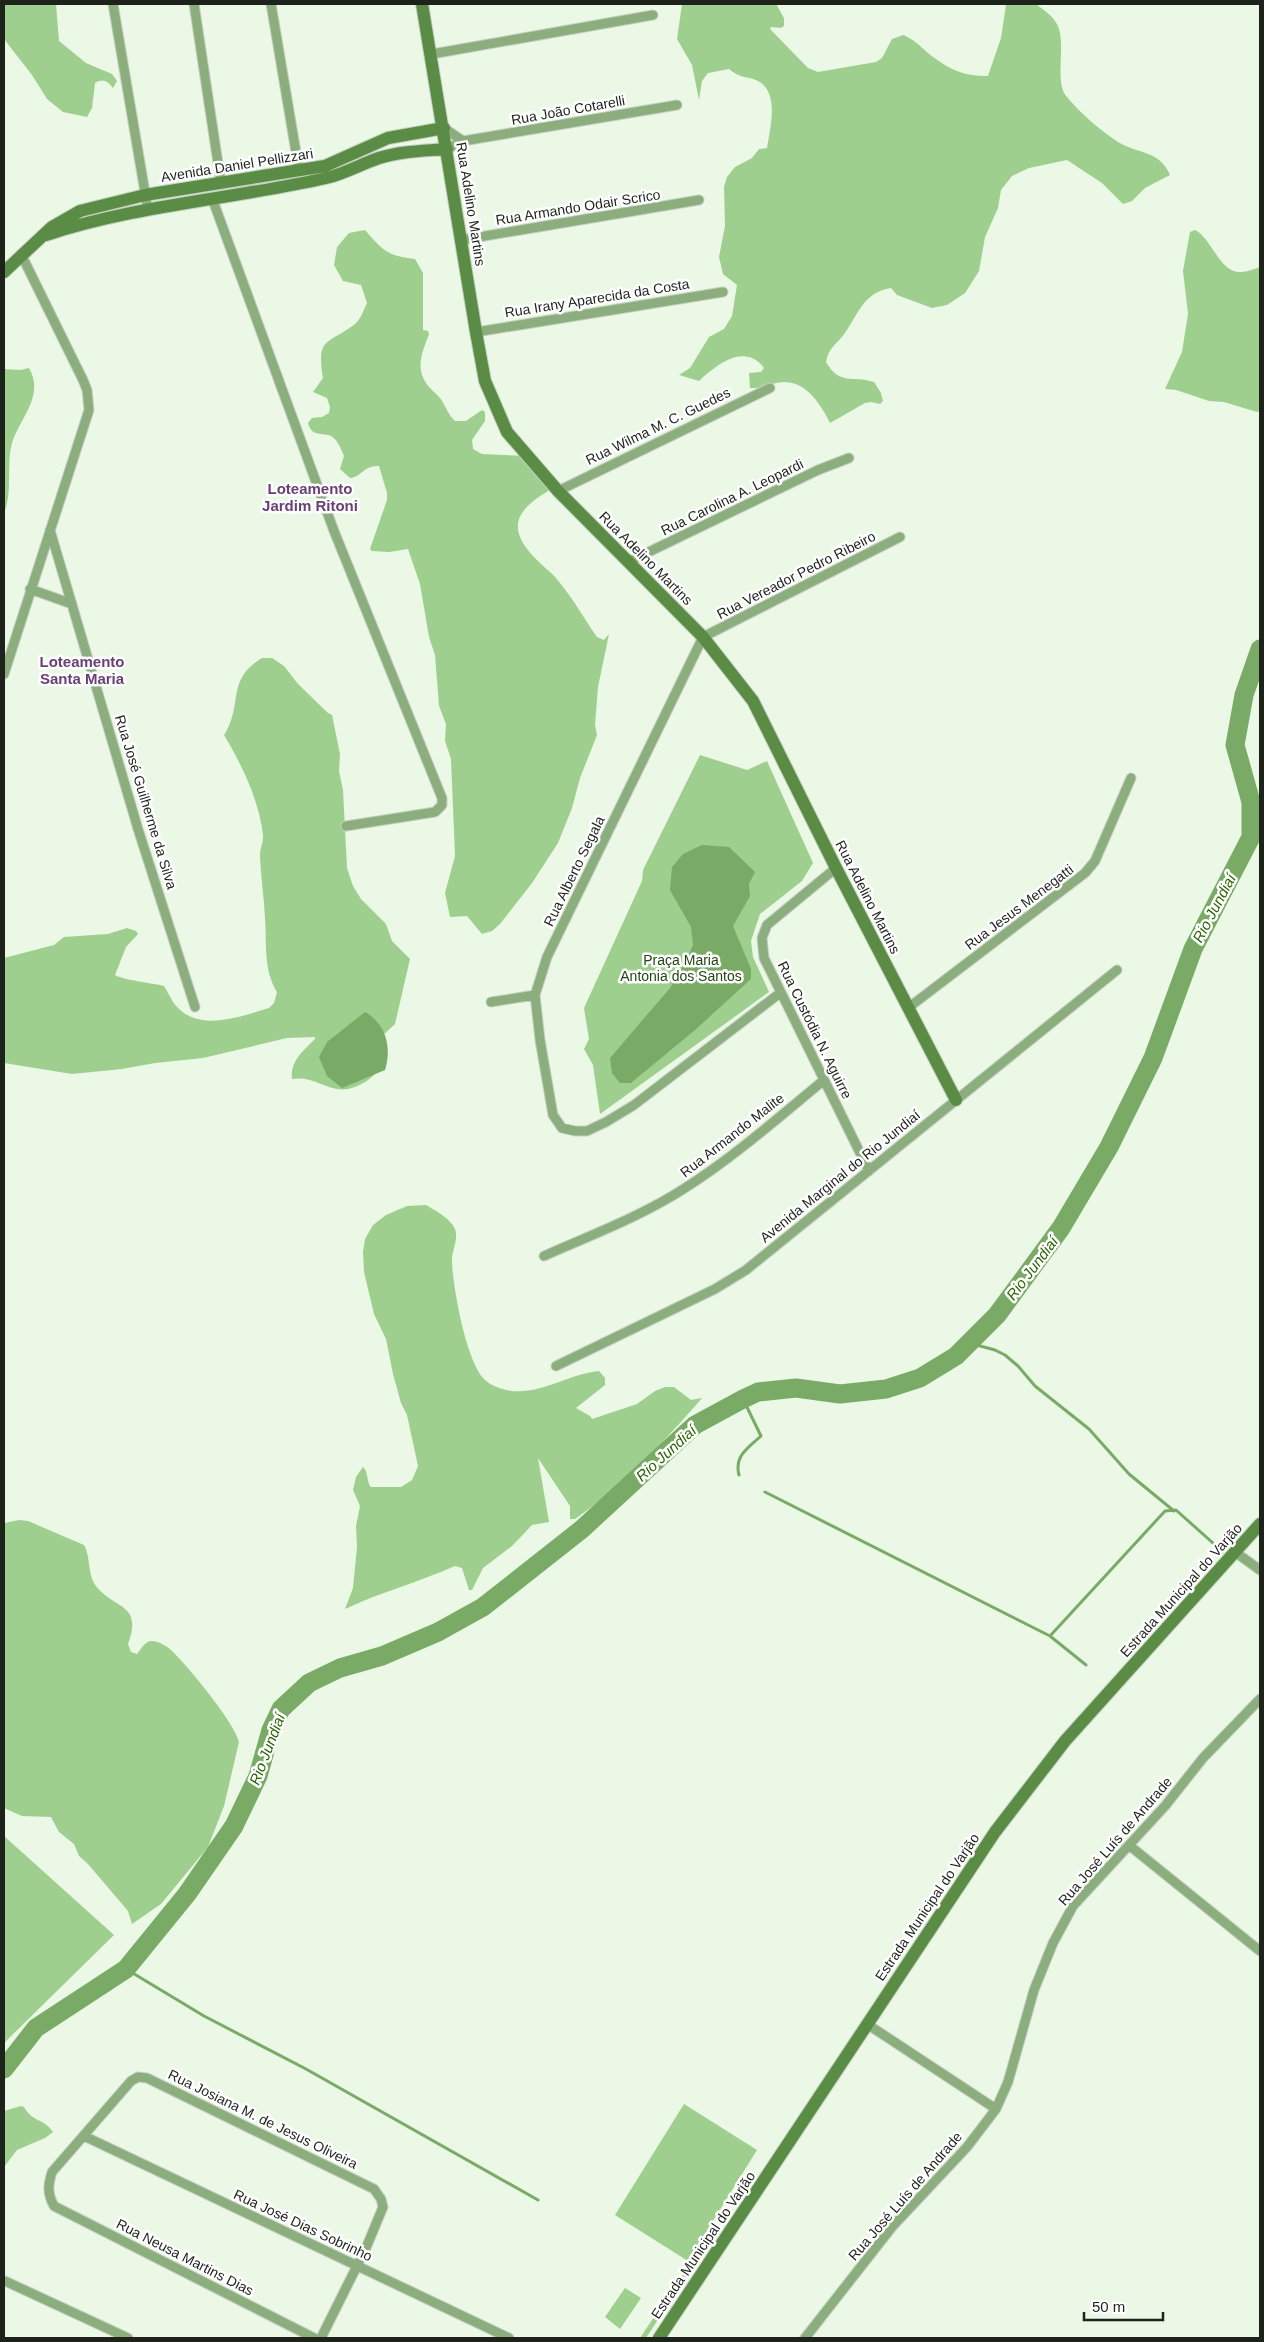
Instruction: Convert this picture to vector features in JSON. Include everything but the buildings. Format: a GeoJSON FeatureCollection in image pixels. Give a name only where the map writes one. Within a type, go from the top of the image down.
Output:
{"type":"FeatureCollection","features":[{"type":"Feature","properties":{"kind":"street"},"geometry":{"type":"LineString","coordinates":[[113,4],[148,210]]}},
{"type":"Feature","properties":{"kind":"street"},"geometry":{"type":"LineString","coordinates":[[194,4],[221,183]]}},
{"type":"Feature","properties":{"kind":"street"},"geometry":{"type":"LineString","coordinates":[[271,4],[299,170]]}},
{"type":"Feature","properties":{"kind":"street","name":"Rua Adelino Martins"},"geometry":{"type":"LineString","coordinates":[[422,4],[432,54],[485,381],[504,425],[520,448],[558,491],[703,637],[753,701],[836,868],[956,1100]]}},
{"type":"Feature","properties":{"kind":"street"},"geometry":{"type":"LineString","coordinates":[[432,54],[653,15]]}},
{"type":"Feature","properties":{"kind":"street","name":"Rua João Cotarelli"},"geometry":{"type":"LineString","coordinates":[[447,149],[463,141],[677,105]]}},
{"type":"Feature","properties":{"kind":"street"},"geometry":{"type":"LineString","coordinates":[[444,128],[463,141]]}},
{"type":"Feature","properties":{"kind":"street","name":"Avenida Daniel Pellizzari"},"geometry":{"type":"LineString","coordinates":[[4,272],[52,226],[73,214],[145,195],[338,162],[388,138],[444,128]]}},
{"type":"Feature","properties":{"kind":"street","name":"Avenida Daniel Pellizzari"},"geometry":{"type":"LineString","coordinates":[[39,238],[78,226],[148,210],[327,178],[380,157],[447,149]]}},
{"type":"Feature","properties":{"kind":"street"},"geometry":{"type":"LineString","coordinates":[[212,198],[334,531],[442,798],[442,805],[434,812],[346,826]]}},
{"type":"Feature","properties":{"kind":"street","name":"Rua Armando Odair Scrico"},"geometry":{"type":"LineString","coordinates":[[461,240],[699,200]]}},
{"type":"Feature","properties":{"kind":"street"},"geometry":{"type":"LineString","coordinates":[[4,674],[89,410],[89,398],[83,380],[21,254]]}},
{"type":"Feature","properties":{"kind":"street","name":"Rua Irany Aparecida da Costa"},"geometry":{"type":"LineString","coordinates":[[476,332],[723,292]]}},
{"type":"Feature","properties":{"kind":"street","name":"Rua Wilma M. C. Guedes"},"geometry":{"type":"LineString","coordinates":[[558,491],[770,388]]}},
{"type":"Feature","properties":{"kind":"street","name":"Rua Carolina A. Leopardi"},"geometry":{"type":"LineString","coordinates":[[628,562],[818,470],[849,458]]}},
{"type":"Feature","properties":{"kind":"street","name":"Rua José Guilherme da Silva"},"geometry":{"type":"LineString","coordinates":[[50,530],[138,829],[195,1007]]}},
{"type":"Feature","properties":{"kind":"street","name":"Rua Vereador Pedro Ribeiro"},"geometry":{"type":"LineString","coordinates":[[703,637],[900,537]]}},
{"type":"Feature","properties":{"kind":"street"},"geometry":{"type":"LineString","coordinates":[[30,589],[72,604]]}},
{"type":"Feature","properties":{"kind":"street","name":"Rua Alberto Segala"},"geometry":{"type":"LineString","coordinates":[[703,637],[547,957],[535,995],[553,1115],[562,1128],[587,1131],[629,1108],[780,993]]}},
{"type":"Feature","properties":{"kind":"street","name":"Rua Jesus Menegatti"},"geometry":{"type":"LineString","coordinates":[[908,1008],[1085,874],[1095,861],[1131,778]]}},
{"type":"Feature","properties":{"kind":"street","name":"Rua Custódia N. Aguirre"},"geometry":{"type":"LineString","coordinates":[[836,868],[768,925],[762,938],[764,958],[869,1171]]}},
{"type":"Feature","properties":{"kind":"street","name":"Avenida Marginal do Rio Jundiaí"},"geometry":{"type":"LineString","coordinates":[[556,1366],[716,1288],[746,1270],[1117,970]]}},
{"type":"Feature","properties":{"kind":"street"},"geometry":{"type":"LineString","coordinates":[[491,1002],[535,995]]}},
{"type":"Feature","properties":{"kind":"street","name":"Rua Armando Malite"},"geometry":{"type":"LineString","coordinates":[[544,1256],[650,1208],[685,1189],[713,1169],[824,1080]]}},
{"type":"Feature","properties":{"kind":"street","name":"Estrada Municipal do Varjão"},"geometry":{"type":"LineString","coordinates":[[659,2338],[995,1832],[1065,1741],[1260,1524]]}},
{"type":"Feature","properties":{"kind":"street"},"geometry":{"type":"LineString","coordinates":[[1235,1552],[1260,1570]]}},
{"type":"Feature","properties":{"kind":"street","name":"Rua José Luís de Andrade"},"geometry":{"type":"LineString","coordinates":[[805,2338],[892,2227],[967,2147],[996,2109],[1008,2082],[1014,2054],[1034,1990],[1053,1943],[1073,1906],[1130,1846],[1203,1758],[1260,1698]]}},
{"type":"Feature","properties":{"kind":"street"},"geometry":{"type":"LineString","coordinates":[[1130,1846],[1260,1951]]}},
{"type":"Feature","properties":{"kind":"street"},"geometry":{"type":"LineString","coordinates":[[867,2024],[996,2109]]}},
{"type":"Feature","properties":{"kind":"street","name":"Rua Josiana M. de Jesus Oliveira"},"geometry":{"type":"LineString","coordinates":[[84,2136],[131,2081],[138,2077],[147,2078],[374,2189],[381,2199],[383,2207],[356,2266]]}},
{"type":"Feature","properties":{"kind":"street","name":"Rua Neusa Martins Dias"},"geometry":{"type":"LineString","coordinates":[[84,2136],[52,2172],[48,2183],[48,2195],[54,2206],[314,2338]]}},
{"type":"Feature","properties":{"kind":"street","name":"Rua José Dias Sobrinho"},"geometry":{"type":"LineString","coordinates":[[84,2136],[510,2338]]}},
{"type":"Feature","properties":{"kind":"street"},"geometry":{"type":"LineString","coordinates":[[321,2338],[356,2266]]}},
{"type":"Feature","properties":{"kind":"street"},"geometry":{"type":"LineString","coordinates":[[5,2281],[128,2338]]}},
{"type":"Feature","properties":{"kind":"green space"},"geometry":{"type":"Polygon","coordinates":[[[4,4],[56,4],[59,41],[86,63],[112,74],[117,81],[113,88],[105,81],[95,83],[92,108],[87,117],[63,112],[47,99],[32,75],[4,39],[4,4]]]}},
{"type":"Feature","properties":{"kind":"green space"},"geometry":{"type":"Polygon","coordinates":[[[682,4],[776,4],[784,18],[784,26],[781,28],[771,27],[770,29],[808,68],[818,72],[876,62],[882,58],[892,39],[903,35],[913,40],[935,59],[949,67],[970,75],[988,76],[1001,38],[1006,5],[1036,4],[1053,18],[1058,25],[1061,37],[1061,82],[1066,96],[1104,132],[1125,146],[1154,157],[1166,167],[1170,175],[1145,188],[1132,201],[1123,204],[1102,183],[1067,160],[1029,168],[1012,176],[1001,190],[998,208],[985,237],[979,271],[965,293],[947,305],[932,308],[897,295],[891,288],[882,290],[868,299],[845,333],[833,346],[826,362],[831,369],[841,377],[874,382],[881,393],[883,401],[880,404],[865,403],[830,423],[818,402],[800,386],[785,382],[750,388],[749,373],[761,372],[764,368],[756,360],[748,357],[740,356],[722,363],[699,381],[679,375],[690,368],[709,337],[724,329],[732,316],[737,285],[723,274],[719,257],[725,226],[724,187],[727,177],[735,167],[752,158],[759,149],[767,148],[772,112],[769,94],[765,87],[754,79],[738,75],[729,69],[708,73],[702,81],[699,100],[692,65],[677,39],[682,4]]]}},
{"type":"Feature","properties":{"kind":"green space"},"geometry":{"type":"Polygon","coordinates":[[[365,230],[382,248],[392,254],[415,259],[423,273],[423,330],[428,331],[429,334],[421,358],[423,377],[455,421],[466,421],[482,410],[485,412],[485,421],[472,440],[473,449],[482,454],[527,456],[550,490],[537,498],[521,514],[518,532],[522,542],[561,584],[597,637],[604,640],[609,634],[598,687],[595,725],[597,735],[558,843],[532,883],[500,924],[492,931],[482,934],[467,916],[450,917],[445,893],[455,856],[451,759],[445,741],[446,724],[439,706],[435,655],[429,637],[420,584],[408,549],[389,552],[372,551],[370,549],[387,500],[387,493],[379,466],[373,466],[350,478],[340,469],[344,456],[336,440],[331,436],[314,432],[308,423],[312,418],[322,417],[329,413],[330,407],[327,398],[313,392],[323,378],[321,355],[323,348],[331,339],[346,331],[357,322],[367,303],[361,285],[343,281],[334,265],[337,247],[349,233],[365,230]]]}},
{"type":"Feature","properties":{"kind":"green space"},"geometry":{"type":"Polygon","coordinates":[[[1195,230],[1201,234],[1221,261],[1234,271],[1243,272],[1260,267],[1260,411],[1257,412],[1224,402],[1209,401],[1176,390],[1165,389],[1182,352],[1188,314],[1183,271],[1190,232],[1195,230]]]}},
{"type":"Feature","properties":{"kind":"green space"},"geometry":{"type":"Polygon","coordinates":[[[29,368],[33,378],[33,397],[12,443],[9,460],[8,497],[4,513],[4,369],[20,370],[29,368]]]}},
{"type":"Feature","properties":{"kind":"green space"},"geometry":{"type":"Polygon","coordinates":[[[262,658],[272,658],[284,666],[298,684],[332,715],[340,754],[339,771],[343,790],[347,868],[353,886],[361,899],[386,924],[392,941],[410,959],[395,1024],[382,1036],[383,1057],[379,1069],[363,1083],[343,1089],[304,1079],[292,1079],[295,1062],[315,1037],[287,1038],[203,1058],[72,1074],[4,1063],[4,958],[54,945],[64,937],[108,934],[127,928],[136,931],[138,934],[126,947],[115,975],[164,986],[176,1006],[186,1014],[197,1019],[209,1021],[234,1018],[269,1008],[274,1003],[277,992],[266,956],[265,910],[260,854],[263,838],[261,822],[249,783],[224,735],[230,724],[239,684],[243,675],[262,658]]]}},
{"type":"Feature","properties":{"kind":"green space","name":"Praça Maria Antonia dos Santos"},"geometry":{"type":"Polygon","coordinates":[[[700,755],[747,770],[767,761],[813,863],[802,881],[760,914],[751,941],[753,957],[769,992],[600,1114],[593,1065],[584,1049],[589,1039],[584,1008],[642,881],[643,870],[700,755]]]}},
{"type":"Feature","properties":{"kind":"green space"},"geometry":{"type":"Polygon","coordinates":[[[426,1205],[446,1218],[455,1229],[456,1237],[452,1262],[462,1324],[477,1370],[490,1384],[511,1391],[534,1390],[599,1371],[605,1378],[605,1385],[576,1408],[592,1419],[637,1404],[655,1391],[665,1387],[674,1387],[691,1400],[702,1398],[642,1463],[610,1492],[575,1519],[570,1519],[570,1506],[538,1458],[549,1522],[532,1525],[512,1546],[483,1568],[472,1590],[469,1590],[462,1568],[455,1566],[345,1609],[353,1588],[357,1547],[356,1526],[360,1506],[353,1490],[356,1477],[363,1467],[371,1487],[401,1487],[412,1480],[418,1466],[407,1415],[401,1403],[386,1339],[374,1314],[364,1272],[363,1252],[365,1239],[373,1225],[386,1215],[407,1206],[426,1205]]]}},
{"type":"Feature","properties":{"kind":"green space"},"geometry":{"type":"Polygon","coordinates":[[[19,1520],[28,1521],[84,1545],[88,1555],[91,1576],[96,1586],[103,1594],[125,1609],[129,1614],[132,1621],[132,1631],[128,1644],[131,1652],[137,1654],[144,1644],[150,1641],[160,1643],[169,1648],[211,1696],[229,1722],[239,1742],[224,1806],[208,1847],[161,1904],[132,1924],[128,1911],[79,1856],[74,1844],[59,1832],[51,1817],[22,1816],[4,1808],[4,1523],[19,1520]]]}},
{"type":"Feature","properties":{"kind":"green space"},"geometry":{"type":"Polygon","coordinates":[[[4,1836],[114,1935],[4,2043],[4,1836]]]}},
{"type":"Feature","properties":{"kind":"green space"},"geometry":{"type":"Polygon","coordinates":[[[684,2104],[757,2150],[688,2261],[615,2215],[684,2104]]]}},
{"type":"Feature","properties":{"kind":"green space"},"geometry":{"type":"Polygon","coordinates":[[[21,2106],[53,2132],[45,2138],[17,2150],[4,2167],[4,2111],[21,2106]]]}},
{"type":"Feature","properties":{"kind":"green space"},"geometry":{"type":"Polygon","coordinates":[[[688,2274],[646,2338],[640,2338],[682,2275],[688,2274]]]}},
{"type":"Feature","properties":{"kind":"green space"},"geometry":{"type":"Polygon","coordinates":[[[625,2288],[641,2298],[620,2329],[605,2317],[625,2288]]]}},
{"type":"Feature","properties":{"kind":"shaded area"},"geometry":{"type":"Polygon","coordinates":[[[702,845],[729,847],[755,872],[749,884],[750,896],[733,926],[751,969],[751,979],[695,1030],[631,1083],[620,1083],[612,1073],[610,1058],[670,988],[693,945],[691,927],[670,890],[672,867],[683,854],[702,845]]]}},
{"type":"Feature","properties":{"kind":"shaded area"},"geometry":{"type":"Polygon","coordinates":[[[365,1012],[378,1023],[386,1037],[388,1053],[385,1070],[342,1088],[327,1076],[319,1057],[327,1042],[365,1012]]]}},
{"type":"Feature","properties":{"kind":"waterway","name":"Rio Jundiaí"},"geometry":{"type":"LineString","coordinates":[[4,2069],[36,2028],[126,1969],[187,1894],[234,1826],[258,1776],[271,1730],[281,1709],[309,1683],[340,1668],[382,1656],[438,1632],[483,1607],[582,1529],[695,1425],[743,1399],[758,1392],[796,1388],[840,1394],[886,1389],[920,1378],[956,1356],[997,1315],[1061,1228],[1109,1147],[1153,1058],[1193,949],[1251,837],[1251,802],[1235,745],[1244,695],[1260,649]]}},
{"type":"Feature","properties":{"kind":"waterway"},"geometry":{"type":"LineString","coordinates":[[969,1343],[995,1350],[1005,1355],[1018,1366],[1035,1386],[1089,1429],[1129,1474],[1174,1511]]}},
{"type":"Feature","properties":{"kind":"waterway"},"geometry":{"type":"LineString","coordinates":[[739,1475],[740,1457],[761,1436],[743,1399]]}},
{"type":"Feature","properties":{"kind":"waterway"},"geometry":{"type":"LineString","coordinates":[[765,1492],[1050,1636],[1086,1665]]}},
{"type":"Feature","properties":{"kind":"waterway"},"geometry":{"type":"LineString","coordinates":[[1050,1636],[1165,1511],[1176,1510],[1223,1552]]}},
{"type":"Feature","properties":{"kind":"waterway"},"geometry":{"type":"LineString","coordinates":[[126,1969],[204,2016],[306,2069],[538,2200]]}},
{"type":"Feature","properties":{"kind":"district","name":"Loteamento Jardim Ritoni"},"geometry":{"type":"Point","coordinates":[310,496]}},
{"type":"Feature","properties":{"kind":"district","name":"Loteamento Santa Maria"},"geometry":{"type":"Point","coordinates":[82,670]}}]}
